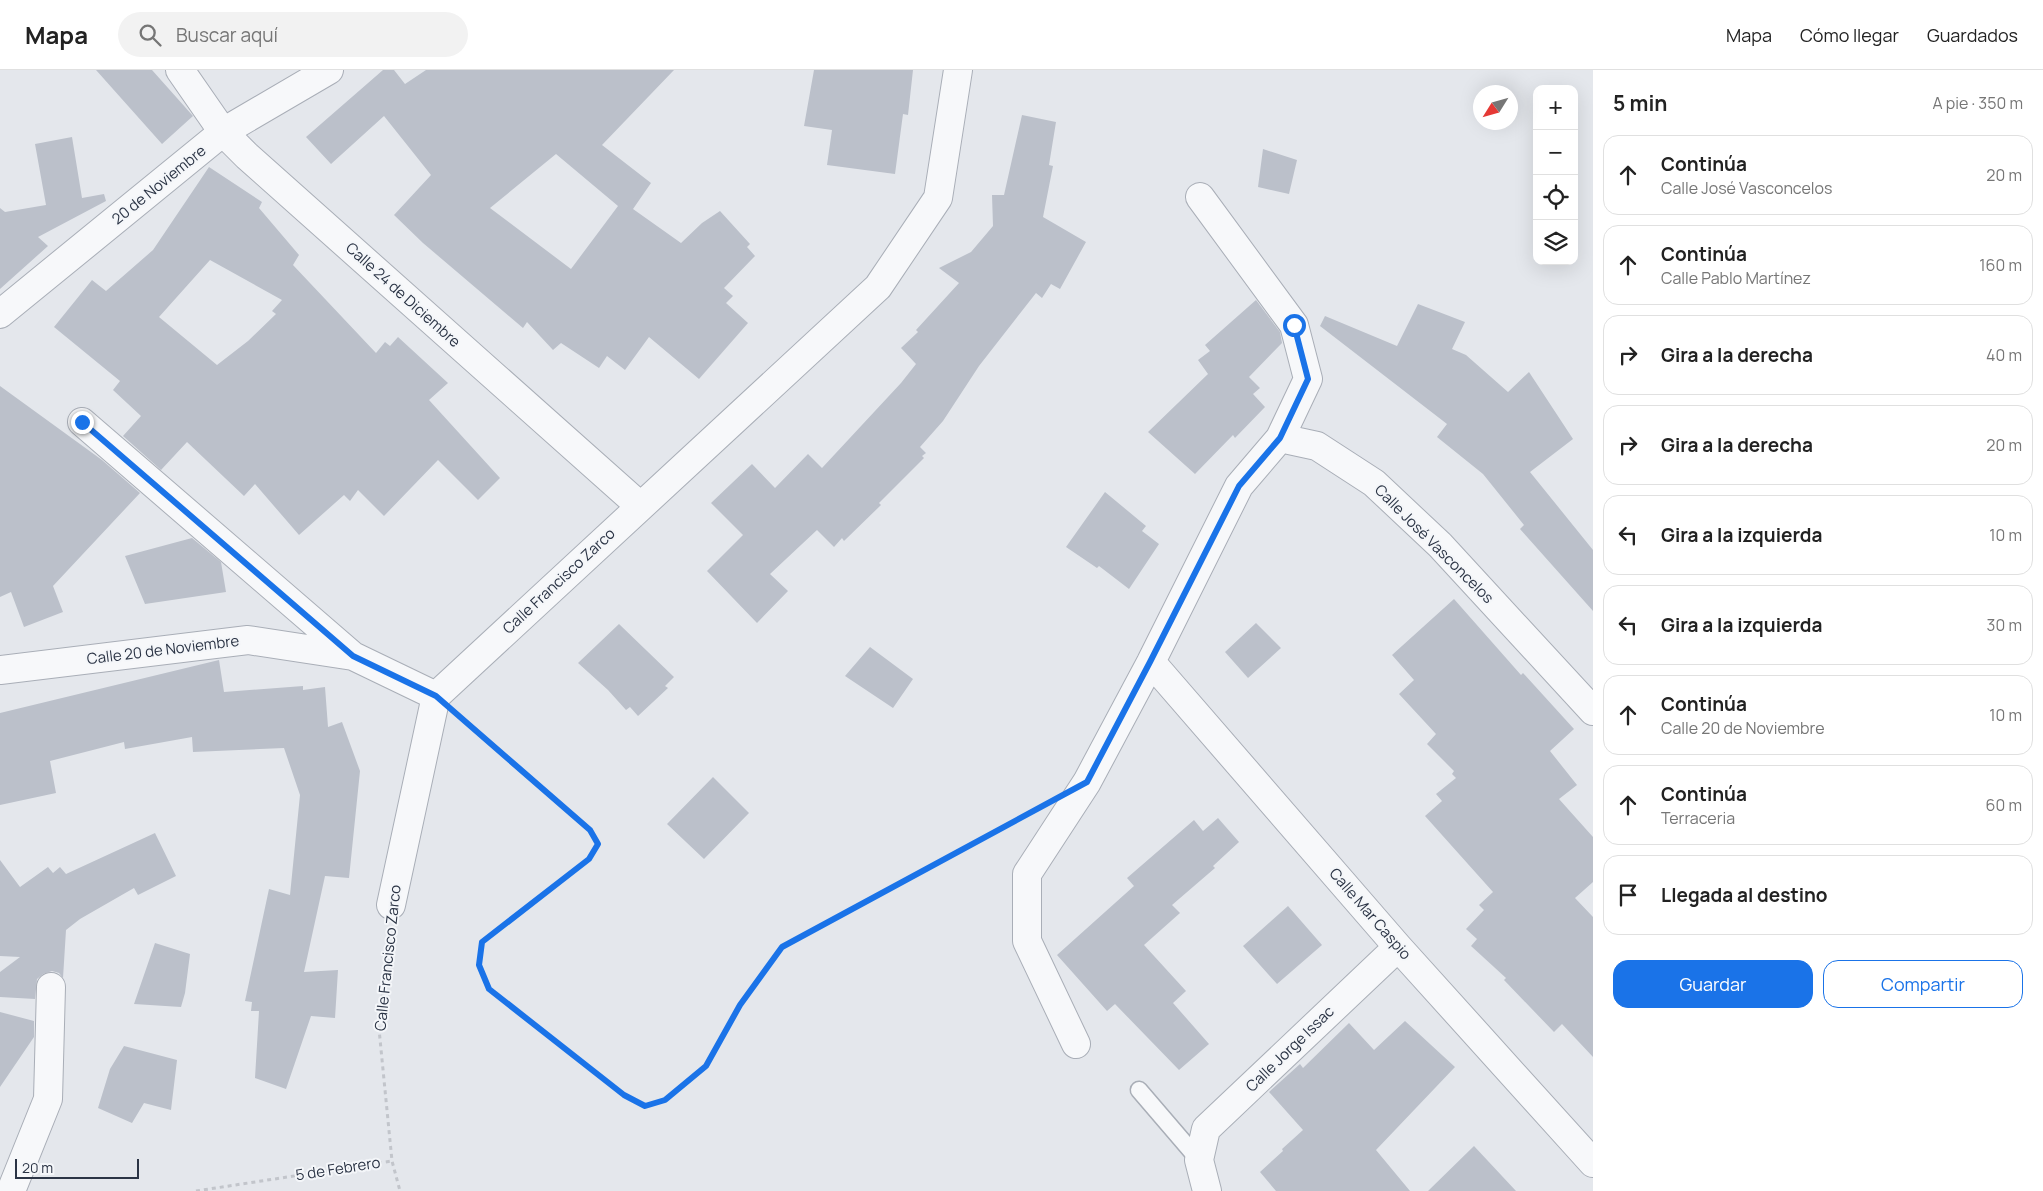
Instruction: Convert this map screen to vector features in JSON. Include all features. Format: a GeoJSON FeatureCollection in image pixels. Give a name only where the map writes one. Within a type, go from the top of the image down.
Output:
{"type":"FeatureCollection","features":[{"type":"Feature","properties":{"kind":"street","name":"Calle 24 de Diciembre"},"geometry":{"type":"LineString","coordinates":[[180,70],[223,132],[255,163],[640,506]]}},
{"type":"Feature","properties":{"kind":"street","name":"20 de Noviembre"},"geometry":{"type":"LineString","coordinates":[[0,314],[223,132],[328,70]]}},
{"type":"Feature","properties":{"kind":"street","name":"Calle Francisco Zarco"},"geometry":{"type":"LineString","coordinates":[[392,906],[436,696],[878,288],[938,198],[958,70]]}},
{"type":"Feature","properties":{"kind":"street"},"geometry":{"type":"LineString","coordinates":[[1076,1044],[1027,941],[1028,874],[1087,782],[1239,486],[1280,438],[1308,379],[1294,325],[1200,197]]}},
{"type":"Feature","properties":{"kind":"street"},"geometry":{"type":"LineString","coordinates":[[82,422],[353,656]]}},
{"type":"Feature","properties":{"kind":"street","name":"Calle José Vasconcelos"},"geometry":{"type":"LineString","coordinates":[[1280,438],[1317,446],[1374,483],[1440,545],[1593,711]]}},
{"type":"Feature","properties":{"kind":"street","name":"Calle 20 de Noviembre"},"geometry":{"type":"LineString","coordinates":[[0,670],[248,640],[353,656],[436,696]]}},
{"type":"Feature","properties":{"kind":"street","name":"Calle Mar Caspio"},"geometry":{"type":"LineString","coordinates":[[1150,662],[1398,947],[1593,1163]]}},
{"type":"Feature","properties":{"kind":"street","name":"Calle Jorge Issac"},"geometry":{"type":"LineString","coordinates":[[1207,1191],[1199,1160],[1206,1129],[1398,947]]}},
{"type":"Feature","properties":{"kind":"street"},"geometry":{"type":"LineString","coordinates":[[11,1191],[48,1099],[51,987]]}},
{"type":"Feature","properties":{"kind":"lane","name":"Calle Jorge Issac"},"geometry":{"type":"LineString","coordinates":[[1139,1090],[1199,1160]]}},
{"type":"Feature","properties":{"kind":"path"},"geometry":{"type":"LineString","coordinates":[[436,696],[590,830],[598,844],[589,859],[482,942],[479,965],[489,989],[624,1095],[645,1106],[665,1100],[706,1066],[740,1005],[782,947],[1026,816]]}},
{"type":"Feature","properties":{"kind":"path","name":"Calle Francisco Zarco"},"geometry":{"type":"LineString","coordinates":[[392,906],[378,1030],[392,1161],[400,1191]]}},
{"type":"Feature","properties":{"kind":"path","name":"5 de Febrero"},"geometry":{"type":"LineString","coordinates":[[196,1191],[392,1161]]}},
{"type":"Feature","properties":{"kind":"building"},"geometry":{"type":"Polygon","coordinates":[[[96,70],[152,70],[193,116],[162,144],[96,70]]]}},
{"type":"Feature","properties":{"kind":"building"},"geometry":{"type":"Polygon","coordinates":[[[383,70],[394,70],[405,84],[426,70],[674,70],[602,145],[651,183],[633,209],[681,243],[702,223],[720,211],[750,244],[747,247],[755,256],[724,288],[733,296],[726,303],[748,323],[699,379],[649,337],[625,370],[607,356],[599,368],[561,343],[553,350],[527,322],[523,328],[423,243],[394,215],[431,175],[384,116],[331,164],[306,137],[383,70]],[[556,154],[490,208],[571,269],[618,206],[556,154]]]}},
{"type":"Feature","properties":{"kind":"building"},"geometry":{"type":"Polygon","coordinates":[[[814,70],[913,70],[908,115],[903,114],[895,174],[827,165],[832,130],[804,126],[814,70]]]}},
{"type":"Feature","properties":{"kind":"building"},"geometry":{"type":"Polygon","coordinates":[[[1022,115],[1056,122],[1049,165],[1053,166],[1043,217],[1086,242],[1060,289],[1051,284],[1042,298],[1036,293],[979,366],[943,421],[920,447],[926,453],[922,456],[924,458],[879,503],[881,505],[844,541],[842,538],[834,547],[817,530],[770,574],[788,591],[757,623],[707,571],[743,535],[711,503],[752,464],[775,488],[808,454],[822,468],[901,383],[916,364],[901,348],[918,332],[916,330],[959,283],[939,268],[971,252],[993,226],[992,195],[1004,195],[1022,115]]]}},
{"type":"Feature","properties":{"kind":"building"},"geometry":{"type":"Polygon","coordinates":[[[72,137],[82,198],[104,194],[106,201],[38,237],[48,246],[0,289],[0,208],[5,212],[46,205],[35,144],[72,137]]]}},
{"type":"Feature","properties":{"kind":"building"},"geometry":{"type":"Polygon","coordinates":[[[1263,149],[1297,160],[1289,194],[1258,187],[1263,149]]]}},
{"type":"Feature","properties":{"kind":"building"},"geometry":{"type":"Polygon","coordinates":[[[209,167],[262,202],[259,208],[299,255],[293,265],[376,353],[385,342],[390,346],[398,337],[448,383],[429,400],[500,478],[478,500],[438,460],[384,516],[358,490],[350,501],[344,495],[299,535],[255,484],[244,496],[187,442],[161,470],[123,436],[141,416],[113,390],[120,381],[54,327],[92,280],[106,291],[153,250],[209,167]],[[210,260],[159,317],[217,365],[248,341],[276,314],[272,311],[282,300],[210,260]]]}},
{"type":"Feature","properties":{"kind":"building"},"geometry":{"type":"Polygon","coordinates":[[[1256,300],[1280,332],[1282,343],[1249,377],[1260,388],[1253,394],[1265,407],[1235,438],[1233,435],[1195,474],[1148,432],[1208,374],[1198,360],[1210,351],[1205,345],[1256,300]]]}},
{"type":"Feature","properties":{"kind":"building"},"geometry":{"type":"Polygon","coordinates":[[[1418,304],[1465,322],[1452,349],[1466,355],[1508,392],[1529,372],[1573,439],[1530,472],[1593,550],[1593,611],[1520,529],[1524,525],[1483,474],[1437,437],[1447,424],[1320,326],[1325,316],[1397,346],[1418,304]]]}},
{"type":"Feature","properties":{"kind":"building"},"geometry":{"type":"Polygon","coordinates":[[[0,386],[102,460],[140,493],[53,586],[63,612],[24,627],[11,592],[0,597],[0,386]]]}},
{"type":"Feature","properties":{"kind":"building"},"geometry":{"type":"Polygon","coordinates":[[[1105,492],[1146,526],[1142,531],[1159,544],[1129,589],[1099,566],[1097,568],[1066,547],[1105,492]]]}},
{"type":"Feature","properties":{"kind":"building"},"geometry":{"type":"Polygon","coordinates":[[[192,538],[221,562],[226,592],[145,604],[125,556],[192,538]]]}},
{"type":"Feature","properties":{"kind":"building"},"geometry":{"type":"Polygon","coordinates":[[[1454,599],[1521,675],[1523,673],[1574,729],[1550,751],[1577,785],[1559,799],[1593,837],[1593,882],[1575,898],[1593,917],[1593,1057],[1562,1024],[1554,1032],[1504,980],[1506,978],[1471,946],[1477,939],[1466,929],[1484,910],[1479,905],[1493,892],[1425,816],[1442,801],[1436,794],[1456,778],[1452,774],[1454,771],[1427,744],[1436,734],[1399,694],[1414,680],[1392,655],[1454,599]]]}},
{"type":"Feature","properties":{"kind":"building"},"geometry":{"type":"Polygon","coordinates":[[[1256,623],[1281,648],[1248,678],[1225,652],[1256,623]]]}},
{"type":"Feature","properties":{"kind":"building"},"geometry":{"type":"Polygon","coordinates":[[[619,624],[674,677],[665,686],[668,688],[638,716],[630,707],[626,710],[608,690],[578,663],[619,624]]]}},
{"type":"Feature","properties":{"kind":"building"},"geometry":{"type":"Polygon","coordinates":[[[870,647],[913,679],[893,708],[845,676],[870,647]]]}},
{"type":"Feature","properties":{"kind":"building"},"geometry":{"type":"Polygon","coordinates":[[[219,660],[224,692],[303,686],[303,690],[325,687],[328,727],[342,722],[360,771],[349,878],[325,876],[304,972],[338,970],[335,1018],[311,1016],[286,1089],[255,1078],[259,1011],[251,1011],[252,1002],[245,1001],[269,889],[290,895],[300,795],[284,748],[193,752],[192,737],[125,749],[124,742],[50,761],[56,793],[0,805],[0,713],[219,660]]]}},
{"type":"Feature","properties":{"kind":"building"},"geometry":{"type":"Polygon","coordinates":[[[713,777],[749,813],[704,859],[667,824],[713,777]]]}},
{"type":"Feature","properties":{"kind":"building"},"geometry":{"type":"Polygon","coordinates":[[[1218,818],[1239,842],[1213,866],[1215,868],[1172,905],[1180,913],[1144,945],[1186,991],[1173,1003],[1209,1044],[1179,1070],[1115,1004],[1107,1011],[1057,955],[1134,886],[1127,878],[1194,820],[1203,831],[1218,818]]]}},
{"type":"Feature","properties":{"kind":"building"},"geometry":{"type":"Polygon","coordinates":[[[155,833],[176,876],[138,895],[134,888],[80,919],[66,930],[63,978],[59,973],[52,971],[43,974],[37,979],[35,999],[0,997],[0,972],[20,957],[0,956],[0,860],[20,887],[48,867],[53,873],[60,867],[66,874],[155,833]]]}},
{"type":"Feature","properties":{"kind":"building"},"geometry":{"type":"Polygon","coordinates":[[[1288,906],[1322,945],[1277,984],[1243,946],[1288,906]]]}},
{"type":"Feature","properties":{"kind":"building"},"geometry":{"type":"Polygon","coordinates":[[[155,943],[190,954],[185,993],[181,1007],[134,1004],[155,943]]]}},
{"type":"Feature","properties":{"kind":"building"},"geometry":{"type":"Polygon","coordinates":[[[0,1012],[34,1021],[34,1037],[0,1087],[0,1012]]]}},
{"type":"Feature","properties":{"kind":"building"},"geometry":{"type":"Polygon","coordinates":[[[1405,1021],[1455,1067],[1376,1150],[1410,1191],[1276,1191],[1260,1172],[1303,1130],[1269,1092],[1300,1064],[1303,1068],[1349,1023],[1374,1050],[1405,1021]]]}},
{"type":"Feature","properties":{"kind":"building"},"geometry":{"type":"Polygon","coordinates":[[[124,1046],[177,1060],[171,1110],[144,1103],[132,1123],[98,1108],[110,1069],[124,1046]]]}},
{"type":"Feature","properties":{"kind":"building"},"geometry":{"type":"Polygon","coordinates":[[[1474,1146],[1516,1191],[1428,1191],[1474,1146]]]}},
{"type":"Feature","properties":{"kind":"route"},"geometry":{"type":"LineString","coordinates":[[82,422],[353,656],[436,696],[590,830],[598,844],[589,859],[482,942],[479,965],[489,989],[624,1095],[645,1106],[665,1100],[706,1066],[740,1005],[782,947],[1087,782],[1239,486],[1280,438],[1308,379],[1294,325]]}}]}
